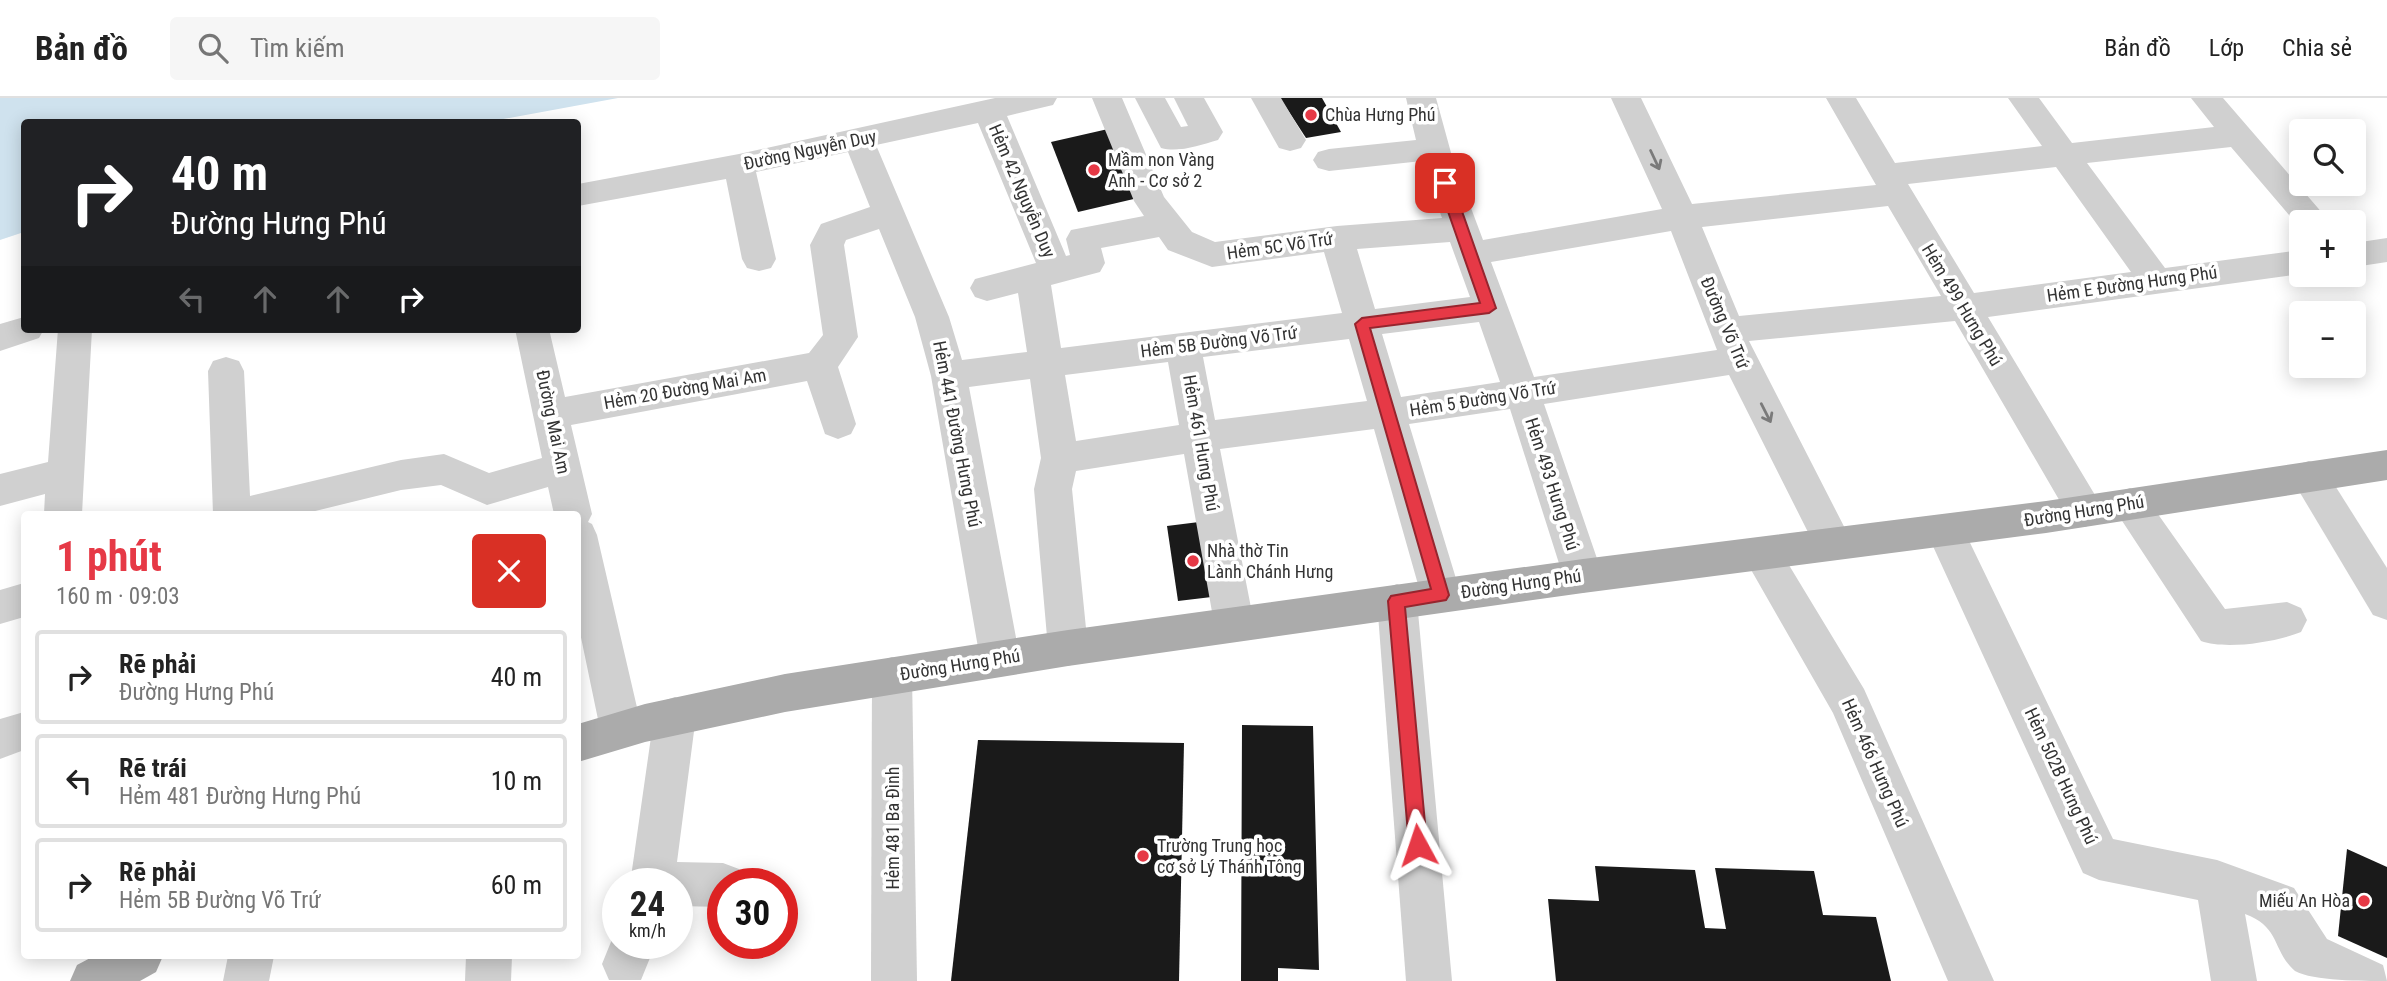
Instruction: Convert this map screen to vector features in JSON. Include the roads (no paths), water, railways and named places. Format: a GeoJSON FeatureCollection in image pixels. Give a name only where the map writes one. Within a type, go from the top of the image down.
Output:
{"type":"FeatureCollection","features":[{"type":"Feature","properties":{"kind":"main road","name":"Đường Hưng Phú"},"geometry":{"type":"LineString","coordinates":[[581,742],[621,729],[785,693],[1068,648],[1583,576],[1945,531],[2387,465]]}},
{"type":"Feature","properties":{"kind":"main road"},"geometry":{"type":"LineString","coordinates":[[93,981],[134,959]]}},
{"type":"Feature","properties":{"kind":"street","name":"Đường Nguyễn Duy"},"geometry":{"type":"LineString","coordinates":[[581,194],[739,165],[1042,98]]}},
{"type":"Feature","properties":{"kind":"street","name":"Hẻm 5C Võ Trứ"},"geometry":{"type":"LineString","coordinates":[[1107,98],[1150,201],[1180,241],[1212,255],[1337,238],[1465,242],[1682,217],[2066,155],[2238,135]]}},
{"type":"Feature","properties":{"kind":"street"},"geometry":{"type":"LineString","coordinates":[[1150,98],[1172,140],[1207,132],[1189,98]]}},
{"type":"Feature","properties":{"kind":"street"},"geometry":{"type":"LineString","coordinates":[[1266,98],[1290,140]]}},
{"type":"Feature","properties":{"kind":"street","name":"Hẻm 493 Hưng Phú"},"geometry":{"type":"LineString","coordinates":[[1421,98],[1434,149],[1465,242],[1522,392],[1583,576]]}},
{"type":"Feature","properties":{"kind":"street","name":"Đường Võ Trứ"},"geometry":{"type":"LineString","coordinates":[[1626,98],[1682,217],[1733,345],[1834,544]]}},
{"type":"Feature","properties":{"kind":"street","name":"Hẻm 499 Hưng Phú"},"geometry":{"type":"LineString","coordinates":[[1841,98],[2085,511]]}},
{"type":"Feature","properties":{"kind":"street"},"geometry":{"type":"LineString","coordinates":[[2023,98],[2156,281]]}},
{"type":"Feature","properties":{"kind":"street"},"geometry":{"type":"LineString","coordinates":[[2206,98],[2304,210]]}},
{"type":"Feature","properties":{"kind":"street","name":"Hẻm 42 Nguyễn Duy"},"geometry":{"type":"LineString","coordinates":[[989,111],[1044,274],[1046,364],[1060,458],[1053,489],[1068,648]]}},
{"type":"Feature","properties":{"kind":"street","name":"Hẻm 441 Đường Hưng Phú"},"geometry":{"type":"LineString","coordinates":[[858,139],[932,317],[949,376],[1000,659]]}},
{"type":"Feature","properties":{"kind":"street"},"geometry":{"type":"LineString","coordinates":[[1329,160],[1434,149]]}},
{"type":"Feature","properties":{"kind":"street"},"geometry":{"type":"LineString","coordinates":[[739,165],[759,259]]}},
{"type":"Feature","properties":{"kind":"street"},"geometry":{"type":"LineString","coordinates":[[838,424],[820,365],[841,337],[827,245],[833,232],[888,213]]}},
{"type":"Feature","properties":{"kind":"street"},"geometry":{"type":"LineString","coordinates":[[987,288],[1088,263],[1083,239],[1166,224]]}},
{"type":"Feature","properties":{"kind":"street"},"geometry":{"type":"LineString","coordinates":[[1337,238],[1441,595]]}},
{"type":"Feature","properties":{"kind":"street"},"geometry":{"type":"LineString","coordinates":[[2366,253],[2387,250]]}},
{"type":"Feature","properties":{"kind":"street","name":"Hẻm E Đường Hưng Phú"},"geometry":{"type":"LineString","coordinates":[[1733,345],[1964,307],[2289,264]]}},
{"type":"Feature","properties":{"kind":"street","name":"Hẻm 5B Đường Võ Trứ"},"geometry":{"type":"LineString","coordinates":[[949,376],[1489,308]]}},
{"type":"Feature","properties":{"kind":"street"},"geometry":{"type":"LineString","coordinates":[[0,338],[21,331]]}},
{"type":"Feature","properties":{"kind":"street"},"geometry":{"type":"LineString","coordinates":[[64,511],[75,333]]}},
{"type":"Feature","properties":{"kind":"street","name":"Đường Mai Am"},"geometry":{"type":"LineString","coordinates":[[533,333],[572,511]]}},
{"type":"Feature","properties":{"kind":"street","name":"Hẻm 5 Đường Võ Trứ"},"geometry":{"type":"LineString","coordinates":[[1060,458],[1522,392],[1733,345]]}},
{"type":"Feature","properties":{"kind":"street","name":"Hẻm 461 Hưng Phú"},"geometry":{"type":"LineString","coordinates":[[1183,346],[1234,624]]}},
{"type":"Feature","properties":{"kind":"street","name":"Hẻm 20 Đường Mai Am"},"geometry":{"type":"LineString","coordinates":[[551,414],[820,365]]}},
{"type":"Feature","properties":{"kind":"street"},"geometry":{"type":"LineString","coordinates":[[226,371],[232,511]]}},
{"type":"Feature","properties":{"kind":"street"},"geometry":{"type":"LineString","coordinates":[[253,511],[401,475],[444,469],[489,502],[563,468]]}},
{"type":"Feature","properties":{"kind":"street"},"geometry":{"type":"LineString","coordinates":[[0,490],[66,473]]}},
{"type":"Feature","properties":{"kind":"street"},"geometry":{"type":"LineString","coordinates":[[2309,476],[2387,603]]}},
{"type":"Feature","properties":{"kind":"street"},"geometry":{"type":"LineString","coordinates":[[2130,504],[2215,628],[2287,620]]}},
{"type":"Feature","properties":{"kind":"street","name":"Hẻm 502B Hưng Phú"},"geometry":{"type":"LineString","coordinates":[[1945,531],[2099,858],[2217,882],[2278,904],[2311,955],[2367,981]]}},
{"type":"Feature","properties":{"kind":"street","name":"Hẻm 466 Hưng Phú"},"geometry":{"type":"LineString","coordinates":[[1761,554],[1849,702],[1971,981]]}},
{"type":"Feature","properties":{"kind":"street"},"geometry":{"type":"LineString","coordinates":[[581,565],[591,665],[621,729]]}},
{"type":"Feature","properties":{"kind":"street"},"geometry":{"type":"LineString","coordinates":[[0,607],[21,601]]}},
{"type":"Feature","properties":{"kind":"street"},"geometry":{"type":"LineString","coordinates":[[1397,601],[1429,981]]}},
{"type":"Feature","properties":{"kind":"street","name":"Hẻm 481 Ba Đình"},"geometry":{"type":"LineString","coordinates":[[892,676],[894,981]]}},
{"type":"Feature","properties":{"kind":"street"},"geometry":{"type":"LineString","coordinates":[[655,868],[676,716]]}},
{"type":"Feature","properties":{"kind":"street"},"geometry":{"type":"LineString","coordinates":[[0,739],[21,733]]}},
{"type":"Feature","properties":{"kind":"street"},"geometry":{"type":"LineString","coordinates":[[2217,882],[2235,981]]}},
{"type":"Feature","properties":{"kind":"street"},"geometry":{"type":"LineString","coordinates":[[246,981],[250,959]]}},
{"type":"Feature","properties":{"kind":"street"},"geometry":{"type":"LineString","coordinates":[[488,981],[489,959]]}},
{"type":"Feature","properties":{"kind":"water"},"geometry":{"type":"Polygon","coordinates":[[[0,98],[618,98],[503,119],[21,119],[21,233],[0,240],[0,98]]]}},
{"type":"Feature","properties":{"kind":"place","name":"Chùa Hưng Phú"},"geometry":{"type":"Point","coordinates":[1311,115]}},
{"type":"Feature","properties":{"kind":"place","name":"Mầm non Vàng Anh - Cơ sở 2"},"geometry":{"type":"Point","coordinates":[1094,170]}},
{"type":"Feature","properties":{"kind":"place","name":"Nhà thờ Tin Lành Chánh Hưng"},"geometry":{"type":"Point","coordinates":[1193,561]}},
{"type":"Feature","properties":{"kind":"place","name":"Trường Trung học cơ sở Lý Thánh Tông"},"geometry":{"type":"Point","coordinates":[1143,856]}},
{"type":"Feature","properties":{"kind":"place","name":"Miếu An Hòa"},"geometry":{"type":"Point","coordinates":[2364,901]}}]}
